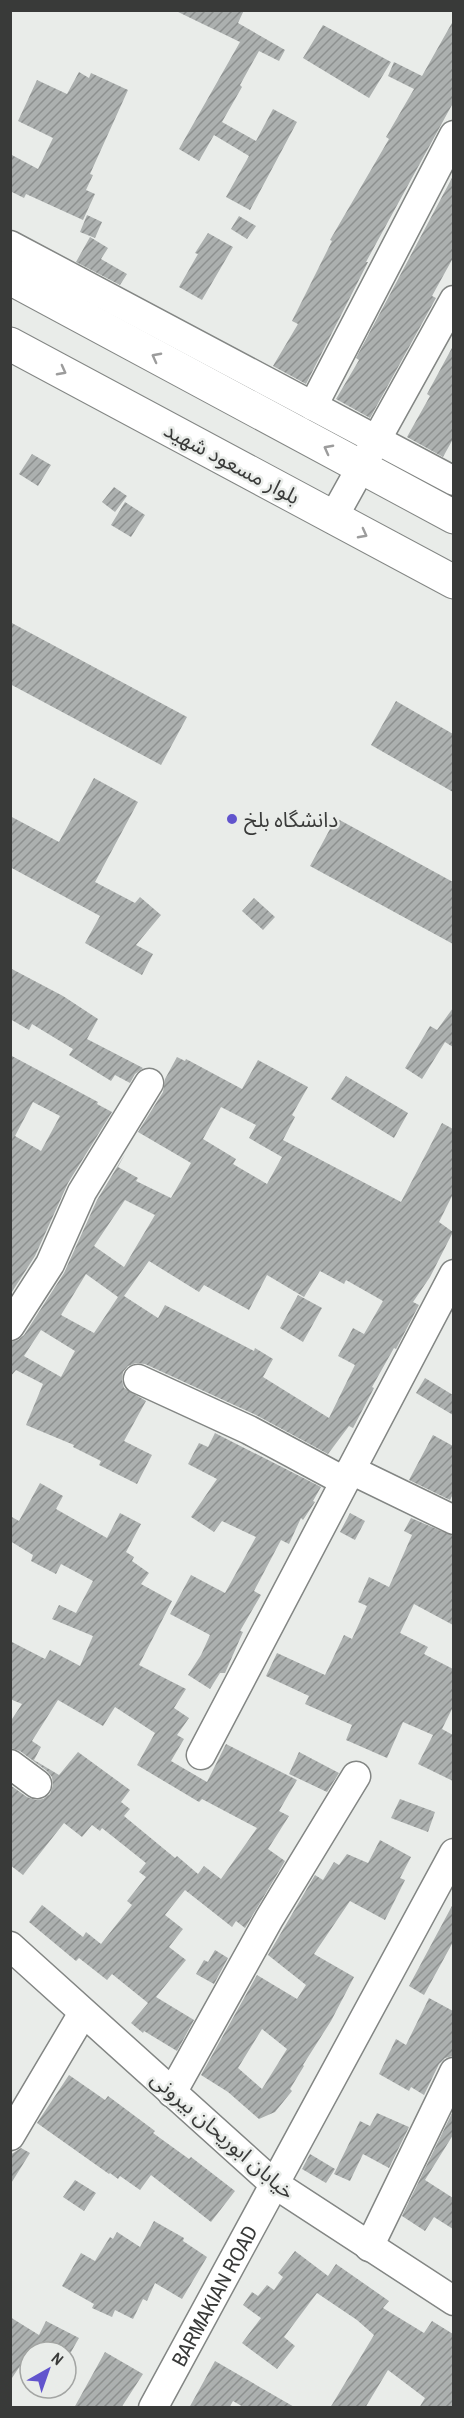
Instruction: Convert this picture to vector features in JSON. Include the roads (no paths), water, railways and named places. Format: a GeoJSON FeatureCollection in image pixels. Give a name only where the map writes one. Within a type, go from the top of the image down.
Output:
{"type":"FeatureCollection","features":[{"type":"Feature","properties":{"kind":"main road"},"geometry":{"type":"LineString","coordinates":[[10,279],[369,454],[453,517]]}},
{"type":"Feature","properties":{"kind":"main road","name":"بلوار مسعود شهید"},"geometry":{"type":"LineString","coordinates":[[10,344],[453,582]]}},
{"type":"Feature","properties":{"kind":"street"},"geometry":{"type":"LineString","coordinates":[[313,406],[453,135]]}},
{"type":"Feature","properties":{"kind":"street"},"geometry":{"type":"LineString","coordinates":[[10,245],[313,406],[369,454],[453,479]]}},
{"type":"Feature","properties":{"kind":"street"},"geometry":{"type":"LineString","coordinates":[[333,518],[453,300]]}},
{"type":"Feature","properties":{"kind":"street"},"geometry":{"type":"LineString","coordinates":[[10,1326],[50,1264],[82,1192],[149,1083]]}},
{"type":"Feature","properties":{"kind":"street"},"geometry":{"type":"LineString","coordinates":[[201,1755],[453,1274]]}},
{"type":"Feature","properties":{"kind":"street"},"geometry":{"type":"LineString","coordinates":[[138,1379],[348,1476],[453,1520]]}},
{"type":"Feature","properties":{"kind":"street"},"geometry":{"type":"LineString","coordinates":[[10,1764],[36,1784]]}},
{"type":"Feature","properties":{"kind":"street"},"geometry":{"type":"LineString","coordinates":[[172,2093],[269,1918],[356,1776]]}},
{"type":"Feature","properties":{"kind":"street","name":"BARMAKIAN ROAD"},"geometry":{"type":"LineString","coordinates":[[153,2408],[453,1853]]}},
{"type":"Feature","properties":{"kind":"street","name":"خیابان ابوریحان بیرونی"},"geometry":{"type":"LineString","coordinates":[[10,1946],[273,2183],[453,2301]]}},
{"type":"Feature","properties":{"kind":"street"},"geometry":{"type":"LineString","coordinates":[[10,2136],[83,2013]]}},
{"type":"Feature","properties":{"kind":"street"},"geometry":{"type":"LineString","coordinates":[[369,2247],[453,2072]]}},
{"type":"Feature","properties":{"kind":"place","name":"دانشگاه بلخ"},"geometry":{"type":"Point","coordinates":[232,819]}}]}
